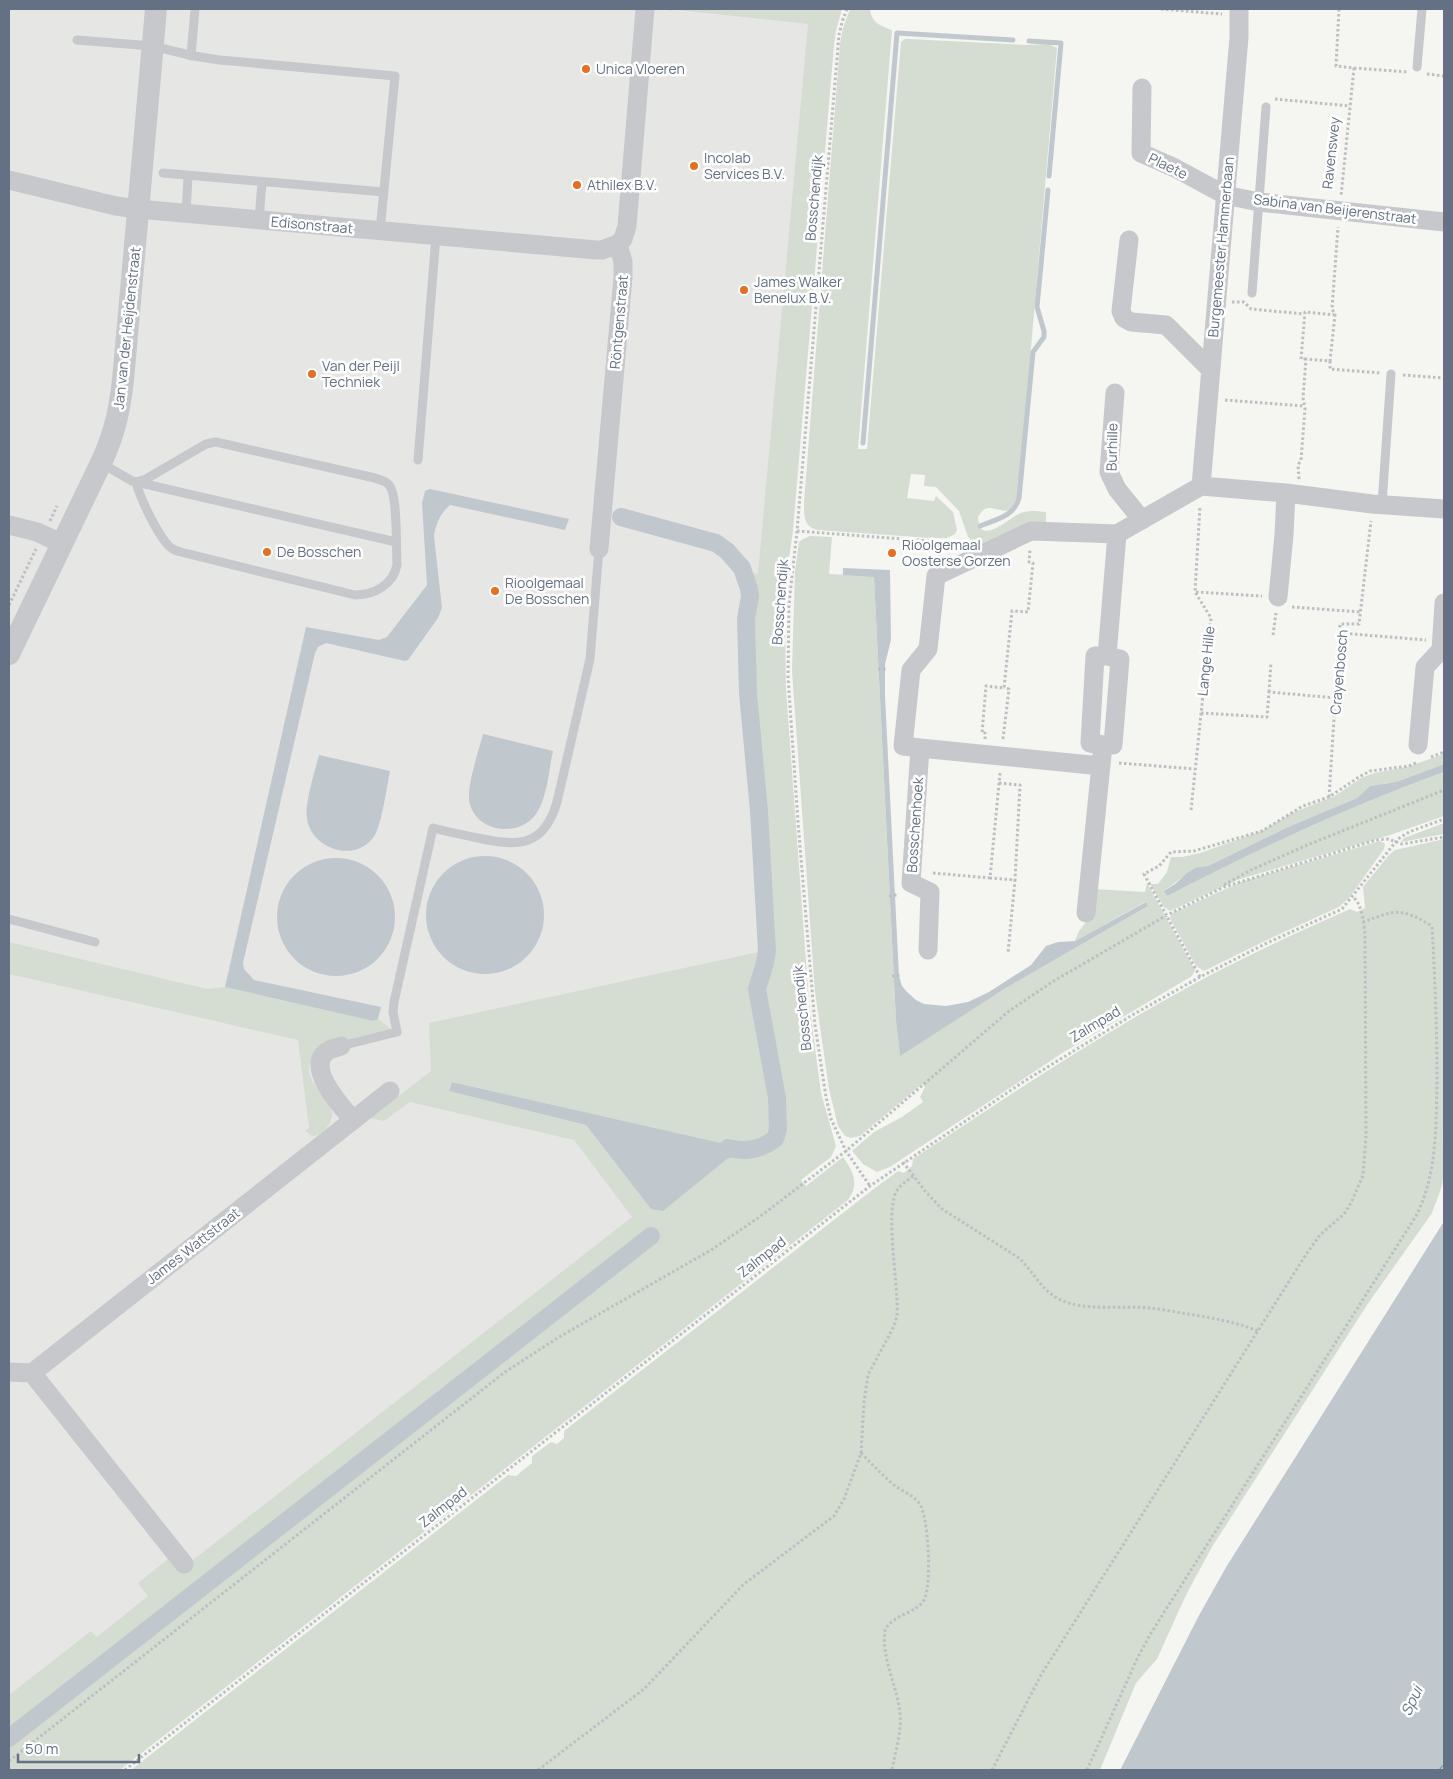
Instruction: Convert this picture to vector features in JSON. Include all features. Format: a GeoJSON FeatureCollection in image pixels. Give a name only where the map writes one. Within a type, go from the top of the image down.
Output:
{"type":"FeatureCollection","features":[{"type":"Feature","properties":{"kind":"street","name":"Jan van der Heijdenstraat"},"geometry":{"type":"LineString","coordinates":[[9,654],[53,540],[101,463],[114,432],[122,392],[156,9]]}},
{"type":"Feature","properties":{"kind":"street"},"geometry":{"type":"LineString","coordinates":[[618,244],[628,226],[645,9]]}},
{"type":"Feature","properties":{"kind":"street","name":"Burgemeester Hammerbaan"},"geometry":{"type":"LineString","coordinates":[[1201,486],[1239,37],[1239,11]]}},
{"type":"Feature","properties":{"kind":"street","name":"Plaete"},"geometry":{"type":"LineString","coordinates":[[1142,88],[1141,153],[1175,168],[1226,195]]}},
{"type":"Feature","properties":{"kind":"street","name":"Edisonstraat"},"geometry":{"type":"LineString","coordinates":[[9,180],[116,206],[138,209],[596,250],[602,250],[618,244]]}},
{"type":"Feature","properties":{"kind":"street","name":"Sabina van Beijerenstraat"},"geometry":{"type":"LineString","coordinates":[[1226,195],[1259,202],[1444,222]]}},
{"type":"Feature","properties":{"kind":"street"},"geometry":{"type":"LineString","coordinates":[[1129,240],[1121,311],[1124,318],[1131,322],[1166,325],[1211,370]]}},
{"type":"Feature","properties":{"kind":"street","name":"Röntgenstraat"},"geometry":{"type":"LineString","coordinates":[[599,549],[623,277],[623,262],[618,244]]}},
{"type":"Feature","properties":{"kind":"street","name":"Burhille"},"geometry":{"type":"LineString","coordinates":[[1114,393],[1109,472],[1116,488],[1142,520]]}},
{"type":"Feature","properties":{"kind":"street"},"geometry":{"type":"LineString","coordinates":[[1102,758],[1002,749],[903,746],[911,670],[928,649],[936,576],[1031,531],[1117,534],[1201,486],[1444,509]]}},
{"type":"Feature","properties":{"kind":"street"},"geometry":{"type":"LineString","coordinates":[[1277,601],[1284,535],[1294,494]]}},
{"type":"Feature","properties":{"kind":"street"},"geometry":{"type":"LineString","coordinates":[[9,525],[53,540]]}},
{"type":"Feature","properties":{"kind":"street"},"geometry":{"type":"LineString","coordinates":[[1107,656],[1117,534]]}},
{"type":"Feature","properties":{"kind":"street"},"geometry":{"type":"LineString","coordinates":[[1418,746],[1424,667],[1442,648],[1444,603]]}},
{"type":"Feature","properties":{"kind":"street"},"geometry":{"type":"LineString","coordinates":[[1086,913],[1102,758],[1113,745],[1120,659],[1095,656],[1090,743],[1102,758]]}},
{"type":"Feature","properties":{"kind":"street","name":"Bosschenhoek"},"geometry":{"type":"LineString","coordinates":[[920,748],[911,883],[930,892],[928,950]]}},
{"type":"Feature","properties":{"kind":"street"},"geometry":{"type":"LineString","coordinates":[[341,1046],[326,1053],[321,1060],[320,1069],[328,1088],[353,1120]]}},
{"type":"Feature","properties":{"kind":"street","name":"James Wattstraat"},"geometry":{"type":"LineString","coordinates":[[32,1373],[390,1091]]}},
{"type":"Feature","properties":{"kind":"street"},"geometry":{"type":"LineString","coordinates":[[9,1372],[32,1373],[184,1564]]}},
{"type":"Feature","properties":{"kind":"lane"},"geometry":{"type":"LineString","coordinates":[[191,56],[195,9]]}},
{"type":"Feature","properties":{"kind":"lane"},"geometry":{"type":"LineString","coordinates":[[1417,70],[1422,9]]}},
{"type":"Feature","properties":{"kind":"lane"},"geometry":{"type":"LineString","coordinates":[[78,40],[152,46],[191,56],[230,61],[394,76],[380,231]]}},
{"type":"Feature","properties":{"kind":"lane"},"geometry":{"type":"LineString","coordinates":[[1252,293],[1266,108]]}},
{"type":"Feature","properties":{"kind":"lane"},"geometry":{"type":"LineString","coordinates":[[163,173],[384,192]]}},
{"type":"Feature","properties":{"kind":"lane"},"geometry":{"type":"LineString","coordinates":[[186,214],[188,176]]}},
{"type":"Feature","properties":{"kind":"lane"},"geometry":{"type":"LineString","coordinates":[[259,220],[262,182]]}},
{"type":"Feature","properties":{"kind":"lane"},"geometry":{"type":"LineString","coordinates":[[418,460],[436,236]]}},
{"type":"Feature","properties":{"kind":"lane"},"geometry":{"type":"LineString","coordinates":[[1377,504],[1391,374]]}},
{"type":"Feature","properties":{"kind":"lane"},"geometry":{"type":"LineString","coordinates":[[212,442],[219,442],[365,476],[387,483],[392,489],[395,502],[395,572],[385,586],[370,594],[362,595],[343,593],[172,549],[142,501],[136,482],[146,479],[200,447],[212,442]]}},
{"type":"Feature","properties":{"kind":"lane"},"geometry":{"type":"LineString","coordinates":[[101,463],[136,482],[396,542]]}},
{"type":"Feature","properties":{"kind":"lane"},"geometry":{"type":"LineString","coordinates":[[341,1046],[397,1032],[393,1012],[394,1002],[433,828],[496,842],[514,844],[541,832],[551,817],[557,802],[590,659],[599,549]]}},
{"type":"Feature","properties":{"kind":"lane"},"geometry":{"type":"LineString","coordinates":[[9,920],[95,942]]}},
{"type":"Feature","properties":{"kind":"path","name":"Bosschendijk"},"geometry":{"type":"LineString","coordinates":[[848,9],[839,35],[797,532],[790,589],[788,668],[810,977],[817,1041],[827,1102],[836,1133],[870,1186]]}},
{"type":"Feature","properties":{"kind":"path"},"geometry":{"type":"LineString","coordinates":[[1161,9],[1214,14],[1239,11]]}},
{"type":"Feature","properties":{"kind":"path"},"geometry":{"type":"LineString","coordinates":[[1339,9],[1336,66],[1417,70]]}},
{"type":"Feature","properties":{"kind":"path","name":"Ravenswey"},"geometry":{"type":"LineString","coordinates":[[1306,359],[1330,361],[1335,315],[1332,309],[1339,210],[1354,68]]}},
{"type":"Feature","properties":{"kind":"path"},"geometry":{"type":"LineString","coordinates":[[1426,74],[1444,76]]}},
{"type":"Feature","properties":{"kind":"path"},"geometry":{"type":"LineString","coordinates":[[1266,108],[1266,98],[1350,106]]}},
{"type":"Feature","properties":{"kind":"path"},"geometry":{"type":"LineString","coordinates":[[1216,301],[1244,302],[1251,309],[1335,315]]}},
{"type":"Feature","properties":{"kind":"path"},"geometry":{"type":"LineString","coordinates":[[1294,494],[1298,465],[1301,460],[1304,406],[1306,359],[1301,359],[1304,314]]}},
{"type":"Feature","properties":{"kind":"path"},"geometry":{"type":"LineString","coordinates":[[1208,399],[1304,406]]}},
{"type":"Feature","properties":{"kind":"path"},"geometry":{"type":"LineString","coordinates":[[1201,486],[1195,592],[1361,612]]}},
{"type":"Feature","properties":{"kind":"path"},"geometry":{"type":"LineString","coordinates":[[9,605],[53,540],[60,499]]}},
{"type":"Feature","properties":{"kind":"path","name":"Crayenbosch"},"geometry":{"type":"LineString","coordinates":[[1329,797],[1340,624],[1359,624],[1377,504]]}},
{"type":"Feature","properties":{"kind":"path"},"geometry":{"type":"LineString","coordinates":[[1004,688],[1012,612],[1028,612],[1033,563],[1029,562],[1031,531]]}},
{"type":"Feature","properties":{"kind":"path"},"geometry":{"type":"LineString","coordinates":[[797,532],[943,542],[947,545],[956,565]]}},
{"type":"Feature","properties":{"kind":"path","name":"Lange Hille"},"geometry":{"type":"LineString","coordinates":[[1191,810],[1211,618],[1195,592]]}},
{"type":"Feature","properties":{"kind":"path"},"geometry":{"type":"LineString","coordinates":[[1274,635],[1277,601]]}},
{"type":"Feature","properties":{"kind":"path"},"geometry":{"type":"LineString","coordinates":[[1340,632],[1442,648]]}},
{"type":"Feature","properties":{"kind":"path"},"geometry":{"type":"LineString","coordinates":[[1201,713],[1267,717],[1271,662]]}},
{"type":"Feature","properties":{"kind":"path"},"geometry":{"type":"LineString","coordinates":[[878,669],[886,669]]}},
{"type":"Feature","properties":{"kind":"path"},"geometry":{"type":"LineString","coordinates":[[990,878],[1002,749],[1010,688],[986,686],[982,733],[985,733],[985,741],[1002,749]]}},
{"type":"Feature","properties":{"kind":"path"},"geometry":{"type":"LineString","coordinates":[[1269,692],[1336,698]]}},
{"type":"Feature","properties":{"kind":"path"},"geometry":{"type":"LineString","coordinates":[[1200,977],[1144,874],[1159,866],[1171,852],[1194,851],[1262,831],[1303,806],[1329,797],[1370,771],[1409,766],[1444,752]]}},
{"type":"Feature","properties":{"kind":"path"},"geometry":{"type":"LineString","coordinates":[[1102,758],[1195,769]]}},
{"type":"Feature","properties":{"kind":"path"},"geometry":{"type":"LineString","coordinates":[[999,783],[1020,785],[1015,880],[1008,952]]}},
{"type":"Feature","properties":{"kind":"path"},"geometry":{"type":"LineString","coordinates":[[1218,890],[1229,882],[1266,863],[1444,790]]}},
{"type":"Feature","properties":{"kind":"path","name":"Zalmpad"},"geometry":{"type":"LineString","coordinates":[[125,1770],[903,1162],[1047,1066],[1134,1014],[1200,977],[1339,910],[1353,897],[1395,842],[1409,832],[1444,819]]}},
{"type":"Feature","properties":{"kind":"path"},"geometry":{"type":"LineString","coordinates":[[9,1761],[505,1372],[559,1337],[711,1250],[758,1218],[846,1151],[966,1047],[1024,1000],[1167,915],[1236,882],[1368,842],[1386,839],[1404,844],[1444,837]]}},
{"type":"Feature","properties":{"kind":"path"},"geometry":{"type":"LineString","coordinates":[[912,871],[1015,880]]}},
{"type":"Feature","properties":{"kind":"path"},"geometry":{"type":"LineString","coordinates":[[889,896],[897,895]]}},
{"type":"Feature","properties":{"kind":"path"},"geometry":{"type":"LineString","coordinates":[[992,1770],[1042,1675],[1309,1250],[1320,1236],[1348,1210],[1360,1186],[1363,1175],[1366,1137],[1364,934],[1363,922],[1357,901],[1353,897]]}},
{"type":"Feature","properties":{"kind":"path"},"geometry":{"type":"LineString","coordinates":[[1086,1770],[1137,1659],[1151,1633],[1416,1216],[1428,1187],[1432,1162],[1436,1101],[1437,1025],[1432,926],[1416,916],[1399,911],[1363,922]]}},
{"type":"Feature","properties":{"kind":"path"},"geometry":{"type":"LineString","coordinates":[[892,976],[902,975]]}},
{"type":"Feature","properties":{"kind":"path"},"geometry":{"type":"LineString","coordinates":[[903,1162],[942,1209],[1019,1258],[1045,1289],[1065,1302],[1085,1306],[1151,1308],[1217,1319],[1244,1325],[1258,1331]]}},
{"type":"Feature","properties":{"kind":"path"},"geometry":{"type":"LineString","coordinates":[[538,1770],[644,1689],[740,1588],[834,1516],[844,1499],[861,1454],[864,1402],[868,1375],[898,1316],[893,1229],[894,1199],[899,1188],[913,1176]]}},
{"type":"Feature","properties":{"kind":"path"},"geometry":{"type":"LineString","coordinates":[[861,1454],[893,1484],[920,1504],[924,1514],[928,1544],[928,1583],[924,1600],[891,1622],[885,1630],[886,1658],[897,1697],[900,1720],[892,1770]]}},
{"type":"Feature","properties":{"kind":"shaded area","name":"De Bosschen"},"geometry":{"type":"Polygon","coordinates":[[[9,9],[820,9],[765,579],[773,1134],[167,1586],[9,1711],[9,9]]]}},
{"type":"Feature","properties":{"kind":"shaded area"},"geometry":{"type":"Polygon","coordinates":[[[669,9],[842,9],[834,45],[793,531],[788,565],[785,627],[786,689],[809,1002],[821,1093],[836,1146],[831,1157],[801,1180],[806,1186],[843,1157],[850,1167],[854,1178],[852,1194],[848,1200],[120,1770],[9,1770],[9,1695],[91,1631],[97,1637],[148,1596],[138,1583],[168,1559],[179,1571],[632,1217],[574,1140],[410,1102],[384,1121],[370,1118],[431,1071],[429,1023],[763,951],[753,978],[751,1001],[775,1118],[771,1136],[762,1145],[748,1147],[730,1145],[452,1082],[450,1091],[586,1125],[651,1209],[727,1159],[760,1153],[768,1150],[778,1141],[782,1127],[782,1110],[761,991],[771,955],[764,803],[752,632],[753,588],[751,573],[758,574],[808,24],[678,10],[669,11],[669,9]]]}},
{"type":"Feature","properties":{"kind":"shaded area"},"geometry":{"type":"Polygon","coordinates":[[[850,9],[870,9],[872,17],[877,23],[892,30],[858,449],[867,449],[901,42],[909,39],[1027,45],[1049,44],[1057,48],[1018,498],[1010,510],[989,508],[985,509],[978,517],[980,526],[984,530],[989,531],[1021,513],[1030,511],[1046,512],[1046,525],[980,548],[968,537],[959,511],[936,487],[924,486],[925,475],[911,474],[907,498],[934,501],[936,496],[953,512],[957,530],[955,534],[947,538],[817,530],[809,526],[805,519],[804,502],[840,44],[843,28],[850,9]]]}},
{"type":"Feature","properties":{"kind":"shaded area"},"geometry":{"type":"Polygon","coordinates":[[[810,536],[832,537],[829,574],[874,576],[896,1021],[900,1055],[1006,988],[1148,906],[1145,902],[1075,941],[1079,931],[1092,915],[1095,889],[1145,892],[1147,883],[1195,970],[1192,976],[1064,1052],[890,1167],[877,1172],[863,1164],[852,1151],[874,1132],[902,1117],[923,1102],[920,1097],[925,1087],[922,1084],[860,1136],[851,1138],[845,1136],[838,1126],[829,1089],[815,992],[792,671],[795,571],[799,542],[810,536]]]}},
{"type":"Feature","properties":{"kind":"shaded area"},"geometry":{"type":"Polygon","coordinates":[[[1444,754],[1444,764],[1396,782],[1370,786],[1357,798],[1288,827],[1208,866],[1189,873],[1164,891],[1167,895],[1304,829],[1444,772],[1444,816],[1390,835],[1237,880],[1170,911],[1164,907],[1150,884],[1158,884],[1167,872],[1171,857],[1182,857],[1200,853],[1262,831],[1292,813],[1335,796],[1361,778],[1374,773],[1407,767],[1444,754]]]}},
{"type":"Feature","properties":{"kind":"shaded area"},"geometry":{"type":"Polygon","coordinates":[[[1444,823],[1444,834],[1401,842],[1404,838],[1444,823]]]}},
{"type":"Feature","properties":{"kind":"shaded area"},"geometry":{"type":"Polygon","coordinates":[[[1444,839],[1444,1121],[1443,1171],[1439,1195],[1432,1213],[1367,1305],[1212,1547],[1186,1595],[1157,1659],[1136,1683],[1100,1770],[131,1770],[508,1475],[516,1476],[532,1463],[532,1456],[551,1442],[557,1444],[564,1438],[564,1431],[871,1191],[898,1171],[904,1173],[912,1166],[913,1159],[1080,1050],[1148,1009],[1307,928],[1350,909],[1357,912],[1365,908],[1363,887],[1389,855],[1395,850],[1444,839]]]}},
{"type":"Feature","properties":{"kind":"shaded area"},"geometry":{"type":"Polygon","coordinates":[[[1380,841],[1385,844],[1384,849],[1349,898],[1339,907],[1204,971],[1196,966],[1170,918],[1173,913],[1241,882],[1380,841]]]}},
{"type":"Feature","properties":{"kind":"shaded area"},"geometry":{"type":"Polygon","coordinates":[[[9,942],[207,989],[225,987],[373,1021],[378,1019],[394,1031],[318,1052],[309,1066],[310,1077],[329,1103],[332,1117],[323,1132],[312,1136],[305,1131],[309,1128],[298,1040],[9,974],[9,942]]]}},
{"type":"Feature","properties":{"kind":"water"},"geometry":{"type":"Polygon","coordinates":[[[430,489],[569,519],[565,530],[450,505],[439,519],[434,536],[442,608],[438,618],[408,660],[405,661],[326,643],[318,647],[315,653],[243,963],[244,969],[254,980],[381,1007],[378,1019],[373,1021],[225,987],[306,627],[379,640],[387,637],[427,585],[422,503],[425,491],[430,489]]]}},
{"type":"Feature","properties":{"kind":"water"},"geometry":{"type":"Polygon","coordinates":[[[843,568],[890,570],[891,640],[885,664],[885,696],[899,976],[902,986],[907,992],[924,1004],[946,1006],[968,1002],[989,992],[1031,965],[1046,946],[1058,942],[1075,941],[1146,902],[1148,906],[1006,988],[900,1056],[896,1021],[874,577],[843,575],[843,568]]]}},
{"type":"Feature","properties":{"kind":"water"},"geometry":{"type":"Polygon","coordinates":[[[483,734],[553,751],[540,808],[528,822],[518,827],[496,828],[478,818],[472,809],[469,798],[470,784],[483,734]]]}},
{"type":"Feature","properties":{"kind":"water"},"geometry":{"type":"Polygon","coordinates":[[[319,755],[390,771],[378,829],[367,844],[357,849],[347,851],[336,850],[317,839],[311,830],[306,813],[310,787],[319,755]]]}},
{"type":"Feature","properties":{"kind":"water"},"geometry":{"type":"Polygon","coordinates":[[[1444,764],[1444,772],[1304,830],[1167,896],[1164,891],[1195,868],[1208,866],[1288,827],[1357,798],[1370,786],[1396,782],[1444,764]]]}},
{"type":"Feature","properties":{"kind":"water"},"geometry":{"type":"Polygon","coordinates":[[[485,856],[508,860],[527,873],[540,892],[544,915],[540,938],[527,957],[508,970],[485,974],[462,970],[443,957],[430,938],[426,915],[430,892],[443,873],[462,860],[485,856]]]}},
{"type":"Feature","properties":{"kind":"water"},"geometry":{"type":"Polygon","coordinates":[[[336,858],[359,862],[378,875],[391,894],[395,917],[391,940],[378,959],[359,972],[336,976],[313,972],[294,959],[281,940],[277,917],[281,894],[294,875],[313,862],[336,858]]]}},
{"type":"Feature","properties":{"kind":"water"},"geometry":{"type":"Polygon","coordinates":[[[452,1082],[730,1145],[752,1146],[752,1155],[737,1155],[727,1159],[663,1211],[651,1209],[586,1125],[449,1091],[452,1082]]]}},
{"type":"Feature","properties":{"kind":"water","name":"Spui"},"geometry":{"type":"Polygon","coordinates":[[[1444,1221],[1444,1770],[1120,1770],[1199,1615],[1226,1567],[1444,1221]]]}},
{"type":"Feature","properties":{"kind":"pier"},"geometry":{"type":"Polygon","coordinates":[[[1444,1218],[1444,1221],[1226,1567],[1199,1615],[1120,1770],[1118,1770],[1197,1614],[1224,1566],[1444,1218]]]}},
{"type":"Feature","properties":{"kind":"waterway"},"geometry":{"type":"LineString","coordinates":[[863,443],[897,33],[1013,40]]}},
{"type":"Feature","properties":{"kind":"waterway"},"geometry":{"type":"LineString","coordinates":[[1029,41],[1061,43],[1049,176]]}},
{"type":"Feature","properties":{"kind":"waterway"},"geometry":{"type":"LineString","coordinates":[[980,526],[1009,513],[1017,504],[1019,498],[1033,352],[1044,337],[1037,307],[1048,190]]}},
{"type":"Feature","properties":{"kind":"waterway"},"geometry":{"type":"LineString","coordinates":[[621,517],[716,543],[727,551],[742,568],[749,589],[750,596],[746,619],[748,693],[759,811],[767,951],[757,989],[777,1098],[778,1129],[775,1139],[758,1148],[747,1150],[728,1148]]}},
{"type":"Feature","properties":{"kind":"waterway"},"geometry":{"type":"LineString","coordinates":[[9,1738],[651,1236]]}},
{"type":"Feature","properties":{"kind":"ferry route"},"geometry":{"type":"LineString","coordinates":[[1439,1770],[1444,1764]]}},
{"type":"Feature","properties":{"kind":"place","name":"Unica Vloeren"},"geometry":{"type":"Point","coordinates":[586,69]}},
{"type":"Feature","properties":{"kind":"place","name":"Incolab Services B.V."},"geometry":{"type":"Point","coordinates":[694,166]}},
{"type":"Feature","properties":{"kind":"place","name":"Athilex B.V."},"geometry":{"type":"Point","coordinates":[577,185]}},
{"type":"Feature","properties":{"kind":"place","name":"James Walker Benelux B.V."},"geometry":{"type":"Point","coordinates":[744,290]}},
{"type":"Feature","properties":{"kind":"place","name":"Van der Peijl Techniek"},"geometry":{"type":"Point","coordinates":[312,374]}},
{"type":"Feature","properties":{"kind":"place","name":"De Bosschen"},"geometry":{"type":"Point","coordinates":[267,552]}},
{"type":"Feature","properties":{"kind":"place","name":"Rioolgemaal Oosterse Gorzen"},"geometry":{"type":"Point","coordinates":[892,553]}},
{"type":"Feature","properties":{"kind":"place","name":"Rioolgemaal De Bosschen"},"geometry":{"type":"Point","coordinates":[495,591]}}]}
